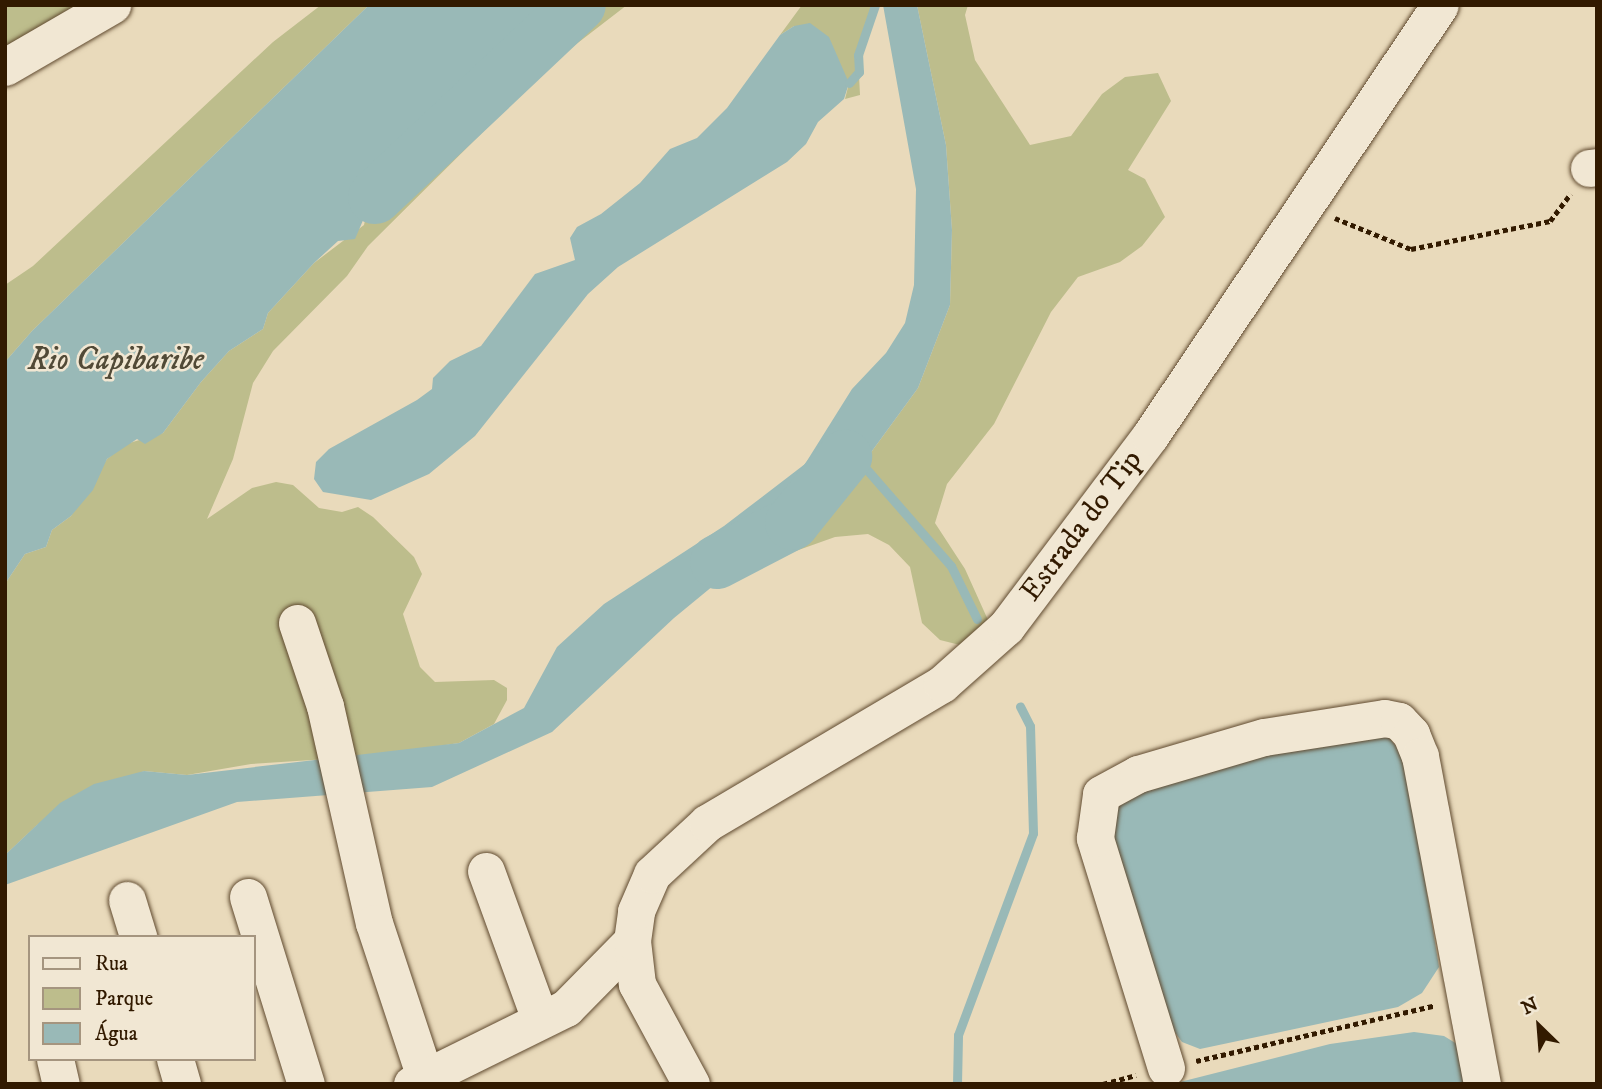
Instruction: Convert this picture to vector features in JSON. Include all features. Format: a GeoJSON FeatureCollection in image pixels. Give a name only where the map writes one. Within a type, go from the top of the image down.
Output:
{"type":"FeatureCollection","features":[{"type":"Feature","properties":{"kind":"street"},"geometry":{"type":"LineString","coordinates":[[5,44],[74,5]]}},
{"type":"Feature","properties":{"kind":"street"},"geometry":{"type":"LineString","coordinates":[[5,51],[96,5]]}},
{"type":"Feature","properties":{"kind":"street"},"geometry":{"type":"LineString","coordinates":[[5,67],[112,5]]}},
{"type":"Feature","properties":{"kind":"street","name":"Estrada do Tip"},"geometry":{"type":"LineString","coordinates":[[637,984],[632,941],[636,911],[652,874],[676,847],[707,823],[942,684],[1006,627],[1150,436],[1440,5]]}},
{"type":"Feature","properties":{"kind":"street"},"geometry":{"type":"LineString","coordinates":[[297,623],[325,706],[346,815],[418,1080],[553,1013],[637,984],[691,1084]]}},
{"type":"Feature","properties":{"kind":"street"},"geometry":{"type":"LineString","coordinates":[[1166,1068],[1094,838],[1095,814],[1101,794],[1120,782],[1264,737],[1385,718],[1399,722],[1411,734],[1420,756],[1482,1084]]}},
{"type":"Feature","properties":{"kind":"street"},"geometry":{"type":"LineString","coordinates":[[486,872],[553,1013]]}},
{"type":"Feature","properties":{"kind":"street"},"geometry":{"type":"LineString","coordinates":[[248,897],[306,1084]]}},
{"type":"Feature","properties":{"kind":"street"},"geometry":{"type":"LineString","coordinates":[[127,900],[137,935]]}},
{"type":"Feature","properties":{"kind":"street"},"geometry":{"type":"LineString","coordinates":[[553,1013],[632,941]]}},
{"type":"Feature","properties":{"kind":"street"},"geometry":{"type":"LineString","coordinates":[[55,1061],[61,1084]]}},
{"type":"Feature","properties":{"kind":"street"},"geometry":{"type":"LineString","coordinates":[[175,1061],[182,1084]]}},
{"type":"Feature","properties":{"kind":"path"},"geometry":{"type":"LineString","coordinates":[[1305,206],[1411,249],[1550,221],[1593,167]]}},
{"type":"Feature","properties":{"kind":"path"},"geometry":{"type":"LineString","coordinates":[[1103,1084],[1465,1000]]}},
{"type":"Feature","properties":{"kind":"green space"},"geometry":{"type":"Polygon","coordinates":[[[5,5],[105,5],[5,58],[5,5]]]}},
{"type":"Feature","properties":{"kind":"green space"},"geometry":{"type":"Polygon","coordinates":[[[321,5],[369,5],[32,331],[5,362],[5,285],[33,266],[273,42],[321,5]]]}},
{"type":"Feature","properties":{"kind":"green space"},"geometry":{"type":"Polygon","coordinates":[[[592,5],[627,5],[566,52],[513,102],[368,246],[347,276],[273,351],[253,383],[233,459],[207,519],[252,488],[276,482],[293,485],[319,508],[342,512],[358,507],[373,517],[414,557],[422,574],[403,614],[420,667],[435,682],[494,680],[507,688],[507,700],[494,724],[459,743],[374,756],[251,764],[187,775],[144,771],[37,825],[5,855],[5,584],[25,554],[46,547],[52,530],[71,516],[107,459],[126,444],[163,433],[201,382],[229,351],[263,329],[268,313],[314,263],[364,225],[367,211],[394,188],[399,194],[427,157],[431,132],[437,124],[446,121],[459,128],[486,111],[497,94],[519,79],[546,44],[568,32],[592,5]]]}},
{"type":"Feature","properties":{"kind":"green space"},"geometry":{"type":"Polygon","coordinates":[[[802,5],[875,5],[858,55],[860,95],[845,99],[849,83],[794,26],[780,35],[802,5]]]}},
{"type":"Feature","properties":{"kind":"green space"},"geometry":{"type":"Polygon","coordinates":[[[917,5],[968,5],[965,15],[975,60],[1030,145],[1071,136],[1102,94],[1125,77],[1158,73],[1171,101],[1128,170],[1145,179],[1165,217],[1142,246],[1120,262],[1078,277],[1051,312],[994,424],[947,484],[935,523],[965,569],[988,620],[960,645],[940,640],[922,623],[910,567],[889,545],[868,534],[835,537],[723,577],[864,462],[918,388],[950,305],[952,230],[946,145],[917,5]]]}},
{"type":"Feature","properties":{"kind":"water","name":"Rio Capibaribe"},"geometry":{"type":"Polygon","coordinates":[[[369,5],[592,5],[586,22],[546,44],[510,91],[497,94],[471,127],[459,128],[446,121],[437,124],[419,179],[399,194],[394,189],[367,211],[355,239],[338,241],[314,263],[268,313],[263,329],[229,351],[201,382],[163,433],[145,444],[137,439],[107,459],[93,490],[71,516],[52,530],[46,547],[25,554],[5,584],[5,362],[32,331],[369,5]]]}},
{"type":"Feature","properties":{"kind":"water"},"geometry":{"type":"Polygon","coordinates":[[[883,5],[917,5],[946,145],[952,230],[950,305],[918,388],[864,462],[674,618],[552,732],[432,787],[237,802],[5,885],[5,855],[60,803],[94,784],[144,771],[187,775],[459,743],[524,708],[557,647],[604,604],[724,526],[805,464],[852,389],[886,353],[905,323],[914,285],[916,189],[883,5]]]}},
{"type":"Feature","properties":{"kind":"water"},"geometry":{"type":"Polygon","coordinates":[[[810,23],[829,37],[849,83],[844,99],[818,122],[806,144],[787,162],[618,267],[588,294],[475,436],[429,474],[371,500],[323,492],[314,479],[316,462],[329,449],[417,400],[432,389],[433,378],[450,361],[481,346],[535,274],[575,260],[570,238],[577,227],[601,214],[640,183],[670,149],[697,138],[727,108],[780,35],[794,26],[810,23]]]}},
{"type":"Feature","properties":{"kind":"water"},"geometry":{"type":"Polygon","coordinates":[[[1355,731],[1388,736],[1405,758],[1439,967],[1422,993],[1398,1007],[1200,1049],[1182,1042],[1168,1023],[1109,830],[1114,805],[1132,787],[1355,731]]]}},
{"type":"Feature","properties":{"kind":"water"},"geometry":{"type":"Polygon","coordinates":[[[1414,1032],[1444,1036],[1457,1044],[1469,1084],[1172,1084],[1330,1044],[1414,1032]]]}},
{"type":"Feature","properties":{"kind":"waterway","name":"Rio Capibaribe"},"geometry":{"type":"LineString","coordinates":[[375,197],[579,5]]}},
{"type":"Feature","properties":{"kind":"waterway"},"geometry":{"type":"LineString","coordinates":[[849,83],[859,72],[858,55],[875,5]]}},
{"type":"Feature","properties":{"kind":"waterway"},"geometry":{"type":"LineString","coordinates":[[855,456],[951,566],[977,619]]}},
{"type":"Feature","properties":{"kind":"waterway"},"geometry":{"type":"LineString","coordinates":[[717,562],[792,523],[845,457]]}},
{"type":"Feature","properties":{"kind":"waterway"},"geometry":{"type":"LineString","coordinates":[[957,1084],[958,1035],[1033,833],[1030,726],[1020,706]]}}]}
